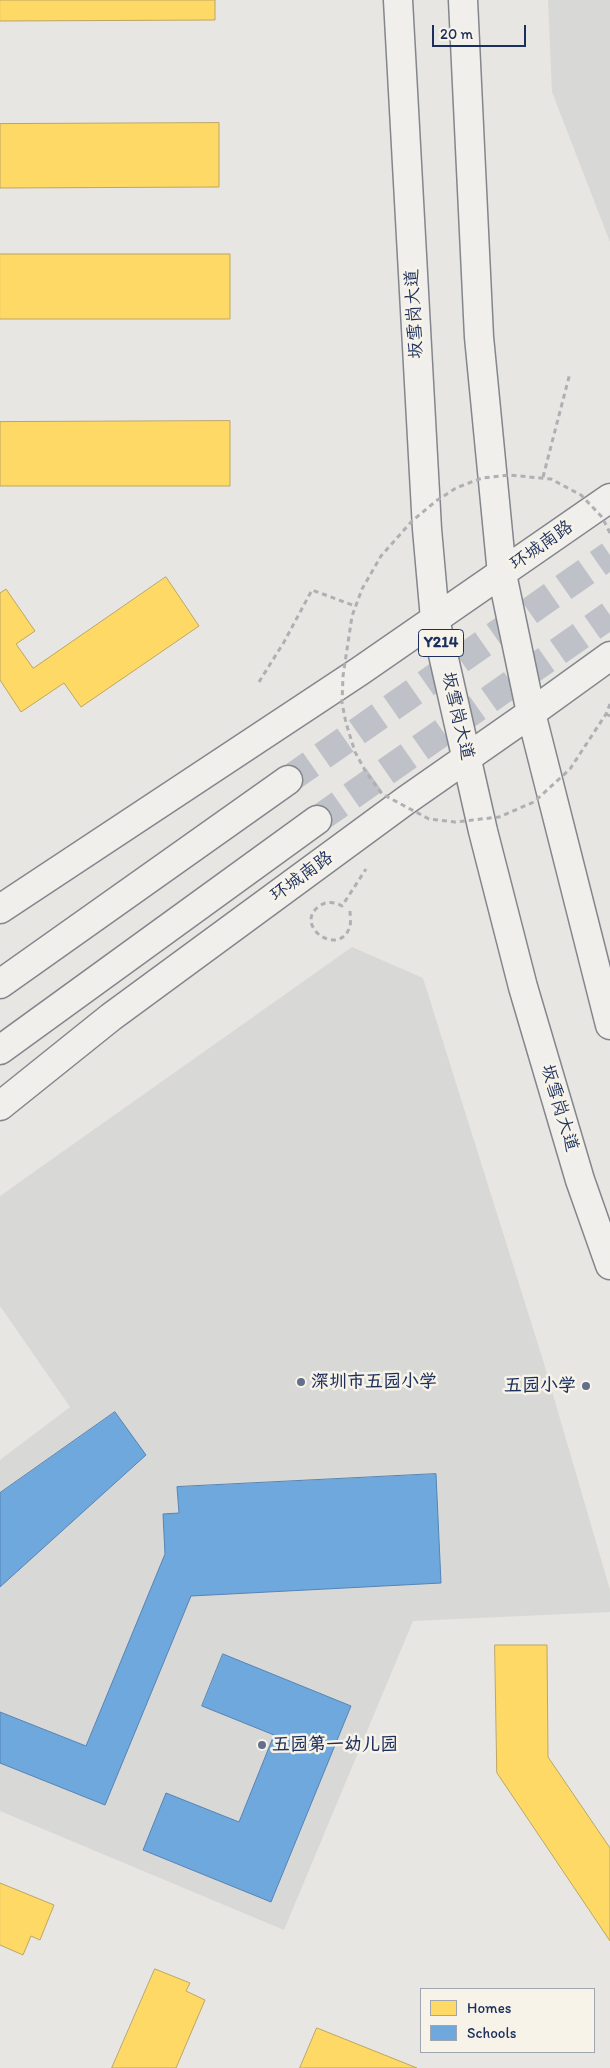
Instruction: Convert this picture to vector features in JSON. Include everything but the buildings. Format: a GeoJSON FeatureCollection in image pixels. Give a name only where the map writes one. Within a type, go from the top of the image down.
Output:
{"type":"FeatureCollection","features":[{"type":"Feature","properties":{"kind":"main road","name":"坂雪岗大道"},"geometry":{"type":"LineString","coordinates":[[398,0],[427,529],[436,619],[483,831],[523,987],[580,1180],[610,1265]]}},
{"type":"Feature","properties":{"kind":"main road"},"geometry":{"type":"LineString","coordinates":[[463,0],[479,337],[502,574],[531,713],[610,1025]]}},
{"type":"Feature","properties":{"kind":"main road","name":"环城南路"},"geometry":{"type":"LineString","coordinates":[[0,909],[360,671],[610,498]]}},
{"type":"Feature","properties":{"kind":"main road","name":"环城南路"},"geometry":{"type":"LineString","coordinates":[[0,1106],[111,1017],[466,757],[610,656]]}},
{"type":"Feature","properties":{"kind":"main road"},"geometry":{"type":"LineString","coordinates":[[0,984],[288,780]]}},
{"type":"Feature","properties":{"kind":"main road"},"geometry":{"type":"LineString","coordinates":[[0,1050],[317,820]]}},
{"type":"Feature","properties":{"kind":"main road"},"geometry":{"type":"LineString","coordinates":[[0,915],[29,890]]}},
{"type":"Feature","properties":{"kind":"path"},"geometry":{"type":"LineString","coordinates":[[543,477],[570,373]]}},
{"type":"Feature","properties":{"kind":"path"},"geometry":{"type":"LineString","coordinates":[[610,532],[602,516],[582,495],[551,479],[509,475],[482,478],[456,488],[436,501],[412,521],[382,556],[362,589],[352,616],[343,676],[342,703],[356,752],[366,772],[382,794],[429,819],[455,822],[499,817],[534,802],[570,769],[608,715],[610,704]]}},
{"type":"Feature","properties":{"kind":"path"},"geometry":{"type":"LineString","coordinates":[[259,682],[284,642],[312,590],[356,606]]}},
{"type":"Feature","properties":{"kind":"path"},"geometry":{"type":"LineString","coordinates":[[342,906],[330,902],[321,904],[315,910],[312,926],[322,938],[330,940],[339,939],[345,933],[350,926],[350,910]]}},
{"type":"Feature","properties":{"kind":"shaded area"},"geometry":{"type":"Polygon","coordinates":[[[548,0],[610,0],[610,242],[552,92],[548,0]]]}},
{"type":"Feature","properties":{"kind":"shaded area","name":"深圳市五园小学"},"geometry":{"type":"Polygon","coordinates":[[[352,947],[423,978],[542,1357],[610,1590],[610,1612],[413,1621],[284,1930],[0,1811],[0,1460],[70,1407],[0,1306],[0,1196],[352,947]]]}},
{"type":"Feature","properties":{"kind":"tunnel"},"geometry":{"type":"LineString","coordinates":[[288,780],[610,555]]}},
{"type":"Feature","properties":{"kind":"tunnel"},"geometry":{"type":"LineString","coordinates":[[317,820],[610,615]]}},
{"type":"Feature","properties":{"kind":"place","name":"深圳市五园小学"},"geometry":{"type":"Point","coordinates":[301,1382]}},
{"type":"Feature","properties":{"kind":"place","name":"五园小学"},"geometry":{"type":"Point","coordinates":[586,1386]}},
{"type":"Feature","properties":{"kind":"place","name":"五园第一幼儿园"},"geometry":{"type":"Point","coordinates":[262,1745]}}]}
